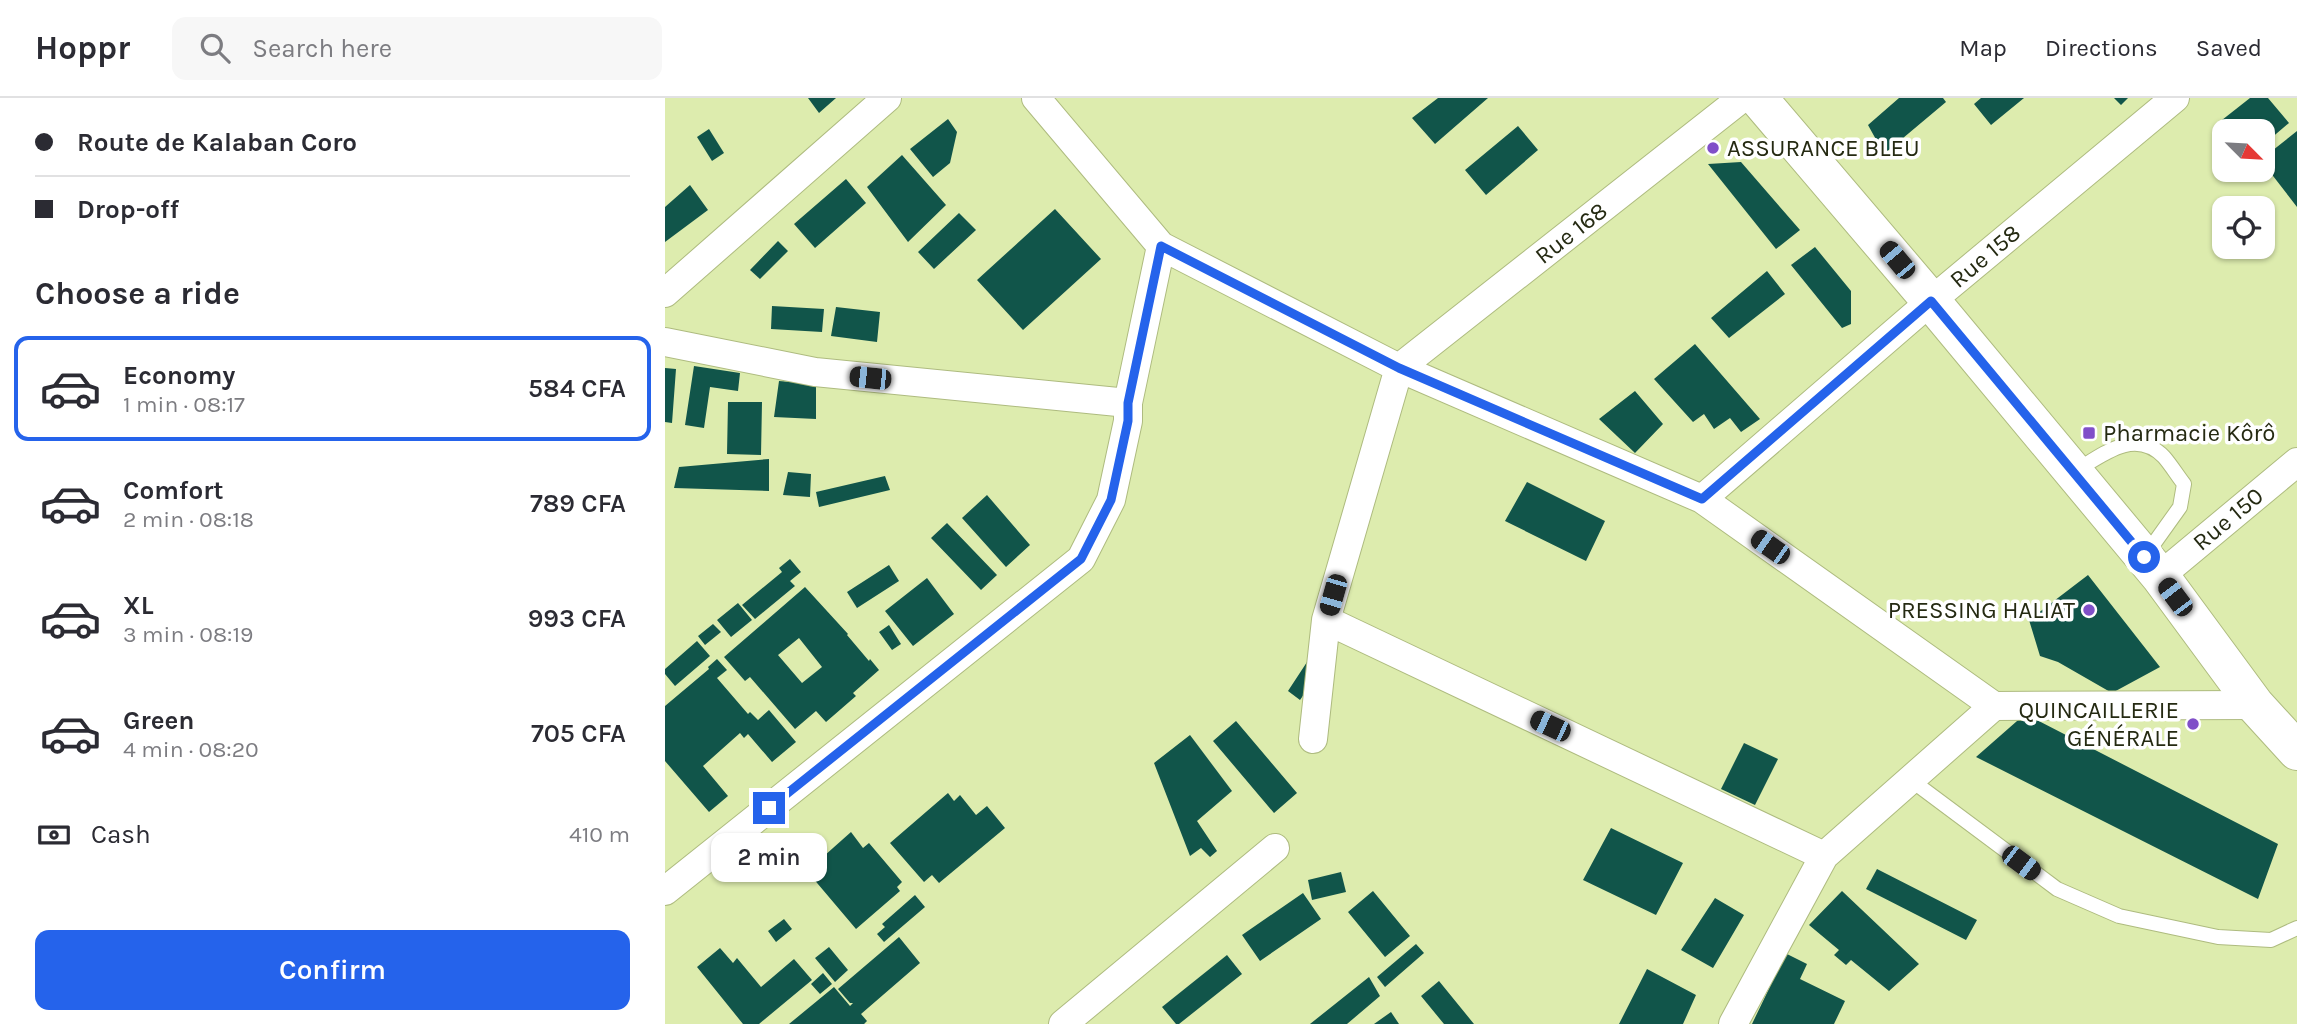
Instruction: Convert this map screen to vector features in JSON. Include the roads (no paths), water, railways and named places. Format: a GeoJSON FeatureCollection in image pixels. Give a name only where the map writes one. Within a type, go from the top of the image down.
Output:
{"type":"FeatureCollection","features":[{"type":"Feature","properties":{"kind":"main road"},"geometry":{"type":"LineString","coordinates":[[1758,98],[2152,567],[2255,705],[2297,751]]}},
{"type":"Feature","properties":{"kind":"street"},"geometry":{"type":"LineString","coordinates":[[665,293],[887,98]]}},
{"type":"Feature","properties":{"kind":"street","name":"Rue 168"},"geometry":{"type":"LineString","coordinates":[[1399,368],[1742,98]]}},
{"type":"Feature","properties":{"kind":"street","name":"Rue 158"},"geometry":{"type":"LineString","coordinates":[[1702,499],[1931,301],[2175,98]]}},
{"type":"Feature","properties":{"kind":"street"},"geometry":{"type":"LineString","coordinates":[[1044,101],[1161,246],[1399,368],[1702,499],[1994,706],[2255,705]]}},
{"type":"Feature","properties":{"kind":"street"},"geometry":{"type":"LineString","coordinates":[[665,891],[1081,559],[1111,500],[1161,246]]}},
{"type":"Feature","properties":{"kind":"street"},"geometry":{"type":"LineString","coordinates":[[665,342],[815,372],[1128,403]]}},
{"type":"Feature","properties":{"kind":"street"},"geometry":{"type":"LineString","coordinates":[[1313,739],[1326,620],[1399,368]]}},
{"type":"Feature","properties":{"kind":"street","name":"Rue 150"},"geometry":{"type":"LineString","coordinates":[[2152,567],[2297,462]]}},
{"type":"Feature","properties":{"kind":"street"},"geometry":{"type":"LineString","coordinates":[[1326,620],[1825,856]]}},
{"type":"Feature","properties":{"kind":"street"},"geometry":{"type":"LineString","coordinates":[[1733,1024],[1825,856],[1994,706]]}},
{"type":"Feature","properties":{"kind":"street"},"geometry":{"type":"LineString","coordinates":[[1063,1024],[1275,848]]}},
{"type":"Feature","properties":{"kind":"lane"},"geometry":{"type":"LineString","coordinates":[[2073,472],[2115,446],[2139,443],[2162,455],[2184,484],[2180,507],[2152,567]]}},
{"type":"Feature","properties":{"kind":"lane"},"geometry":{"type":"LineString","coordinates":[[1911,780],[2057,890],[2119,916],[2218,937],[2271,940],[2297,928]]}},
{"type":"Feature","properties":{"kind":"place","name":"ASSURANCE BLEU"},"geometry":{"type":"Point","coordinates":[1713,148]}},
{"type":"Feature","properties":{"kind":"place","name":"Pharmacie Kôrô"},"geometry":{"type":"Point","coordinates":[2089,433]}},
{"type":"Feature","properties":{"kind":"place","name":"PRESSING HALIAT"},"geometry":{"type":"Point","coordinates":[2089,610]}},
{"type":"Feature","properties":{"kind":"place","name":"QUINCAILLERIE GÉNÉRALE"},"geometry":{"type":"Point","coordinates":[2193,724]}}]}
